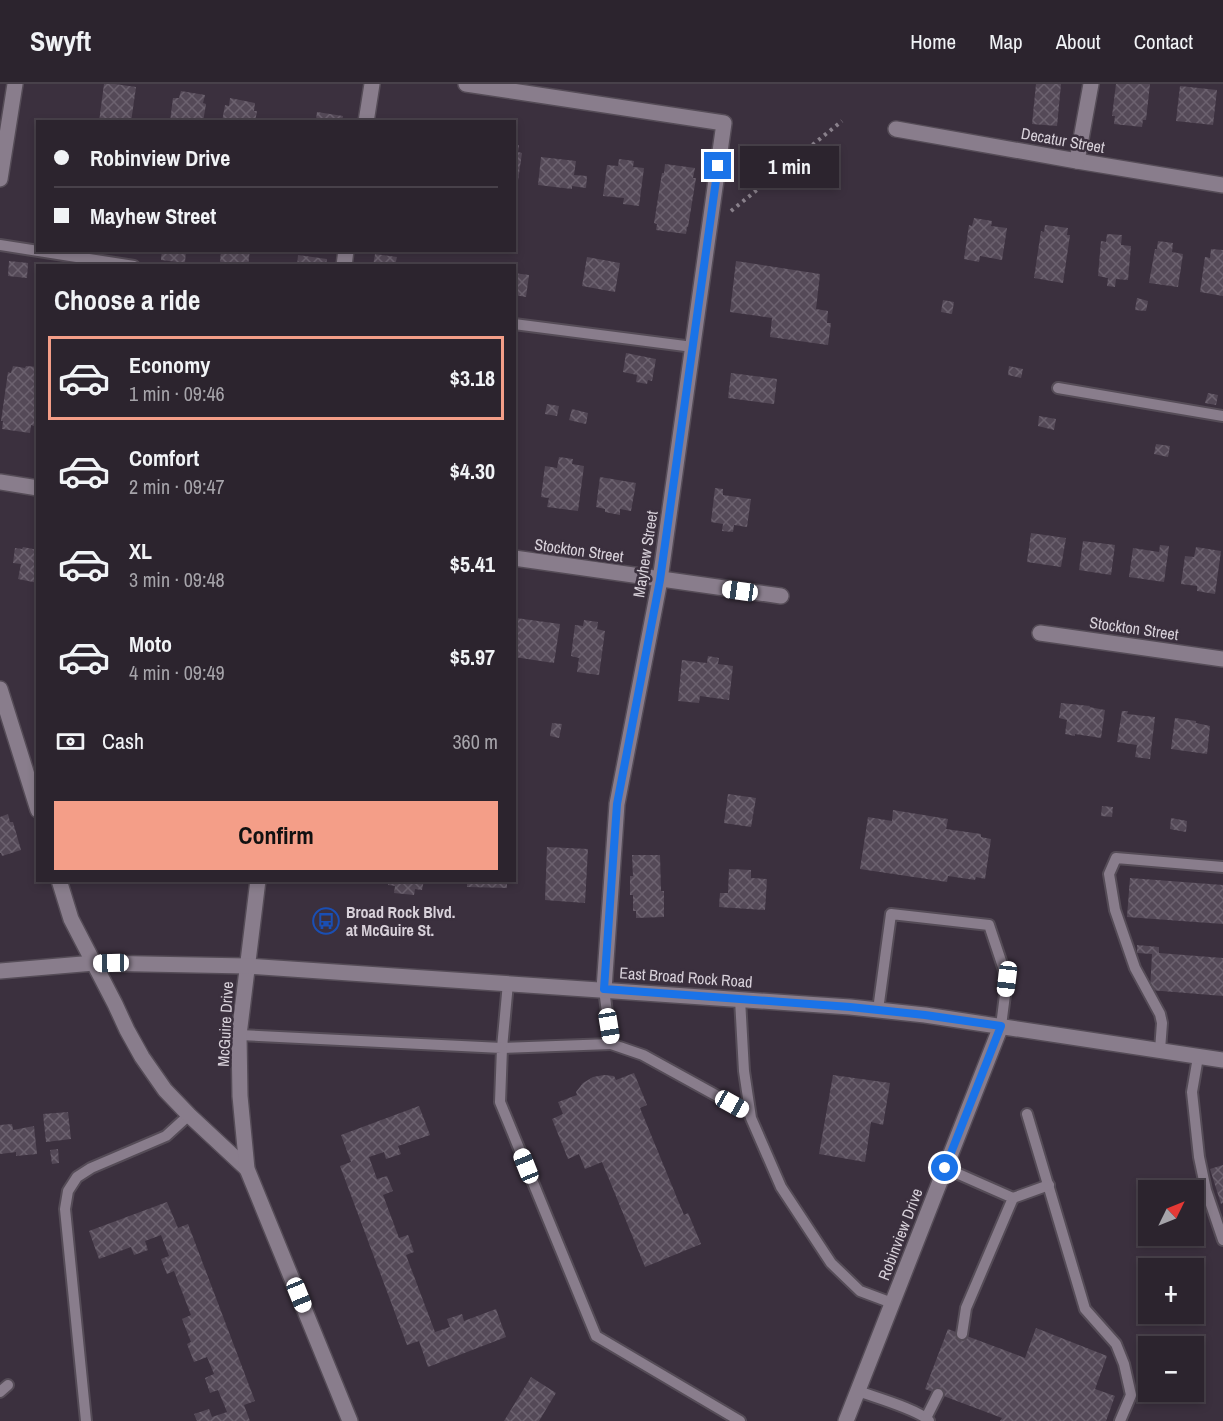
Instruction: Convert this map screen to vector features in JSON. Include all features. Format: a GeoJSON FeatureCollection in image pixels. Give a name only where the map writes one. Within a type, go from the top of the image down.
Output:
{"type":"FeatureCollection","features":[{"type":"Feature","properties":{"kind":"street"},"geometry":{"type":"LineString","coordinates":[[0,179],[15,84]]}},
{"type":"Feature","properties":{"kind":"street"},"geometry":{"type":"LineString","coordinates":[[366,120],[372,84]]}},
{"type":"Feature","properties":{"kind":"street","name":"Mayhew Street"},"geometry":{"type":"LineString","coordinates":[[466,84],[724,123],[660,580],[617,804],[604,989]]}},
{"type":"Feature","properties":{"kind":"street"},"geometry":{"type":"LineString","coordinates":[[1077,161],[1091,84]]}},
{"type":"Feature","properties":{"kind":"street","name":"Decatur Street"},"geometry":{"type":"LineString","coordinates":[[896,129],[1223,185]]}},
{"type":"Feature","properties":{"kind":"street"},"geometry":{"type":"LineString","coordinates":[[0,482],[36,488]]}},
{"type":"Feature","properties":{"kind":"street","name":"Stockton Street"},"geometry":{"type":"LineString","coordinates":[[516,558],[781,596]]}},
{"type":"Feature","properties":{"kind":"street","name":"Stockton Street"},"geometry":{"type":"LineString","coordinates":[[1040,633],[1223,659]]}},
{"type":"Feature","properties":{"kind":"street"},"geometry":{"type":"LineString","coordinates":[[0,689],[4,717],[36,805]]}},
{"type":"Feature","properties":{"kind":"street","name":"McGuire Drive"},"geometry":{"type":"LineString","coordinates":[[60,882],[71,919],[142,1057],[165,1090],[247,1169]]}},
{"type":"Feature","properties":{"kind":"street","name":"McGuire Drive"},"geometry":{"type":"LineString","coordinates":[[258,882],[239,1035],[240,1096],[247,1169],[350,1421]]}},
{"type":"Feature","properties":{"kind":"street","name":"East Broad Rock Road"},"geometry":{"type":"LineString","coordinates":[[0,971],[94,963],[247,966],[604,989],[925,1015],[1223,1060]]}},
{"type":"Feature","properties":{"kind":"street","name":"Robinview Drive"},"geometry":{"type":"LineString","coordinates":[[846,1421],[1001,1026]]}},
{"type":"Feature","properties":{"kind":"lane"},"geometry":{"type":"LineString","coordinates":[[0,245],[36,251]]}},
{"type":"Feature","properties":{"kind":"lane"},"geometry":{"type":"LineString","coordinates":[[45,252],[121,264]]}},
{"type":"Feature","properties":{"kind":"lane"},"geometry":{"type":"LineString","coordinates":[[516,324],[693,347]]}},
{"type":"Feature","properties":{"kind":"lane"},"geometry":{"type":"LineString","coordinates":[[1058,388],[1223,416]]}},
{"type":"Feature","properties":{"kind":"lane"},"geometry":{"type":"LineString","coordinates":[[1160,1050],[1162,1023],[1160,1014],[1135,968],[1115,910],[1109,874],[1116,858],[1223,867]]}},
{"type":"Feature","properties":{"kind":"lane"},"geometry":{"type":"LineString","coordinates":[[878,1010],[891,914],[989,926],[1007,979],[1001,1026]]}},
{"type":"Feature","properties":{"kind":"lane"},"geometry":{"type":"LineString","coordinates":[[508,983],[500,1102],[596,1336],[740,1421]]}},
{"type":"Feature","properties":{"kind":"lane"},"geometry":{"type":"LineString","coordinates":[[604,989],[611,1044]]}},
{"type":"Feature","properties":{"kind":"lane"},"geometry":{"type":"LineString","coordinates":[[740,999],[744,1071],[750,1114],[781,1187],[831,1263],[860,1291],[892,1303]]}},
{"type":"Feature","properties":{"kind":"lane"},"geometry":{"type":"LineString","coordinates":[[239,1035],[502,1048],[611,1044],[643,1055],[750,1114]]}},
{"type":"Feature","properties":{"kind":"lane"},"geometry":{"type":"LineString","coordinates":[[1198,1057],[1192,1092],[1199,1157],[1206,1190],[1223,1240]]}},
{"type":"Feature","properties":{"kind":"lane"},"geometry":{"type":"LineString","coordinates":[[1027,1114],[1085,1309],[1116,1344],[1124,1364],[1131,1395],[1120,1421]]}},
{"type":"Feature","properties":{"kind":"lane"},"geometry":{"type":"LineString","coordinates":[[86,1421],[65,1209],[68,1191],[77,1177],[91,1168],[166,1136],[189,1115]]}},
{"type":"Feature","properties":{"kind":"lane"},"geometry":{"type":"LineString","coordinates":[[945,1168],[1013,1198],[1049,1185]]}},
{"type":"Feature","properties":{"kind":"lane"},"geometry":{"type":"LineString","coordinates":[[963,1334],[966,1308],[1013,1198]]}},
{"type":"Feature","properties":{"kind":"lane"},"geometry":{"type":"LineString","coordinates":[[858,1391],[928,1419],[938,1394]]}},
{"type":"Feature","properties":{"kind":"path"},"geometry":{"type":"LineString","coordinates":[[709,229],[842,121]]}},
{"type":"Feature","properties":{"kind":"building"},"geometry":{"type":"Polygon","coordinates":[[[104,84],[136,87],[131,120],[99,120],[104,84]]]}},
{"type":"Feature","properties":{"kind":"building"},"geometry":{"type":"Polygon","coordinates":[[[1036,84],[1061,84],[1057,126],[1032,124],[1036,84]]]}},
{"type":"Feature","properties":{"kind":"building"},"geometry":{"type":"Polygon","coordinates":[[[1116,84],[1150,84],[1146,120],[1143,120],[1142,127],[1114,124],[1115,116],[1112,116],[1116,84]]]}},
{"type":"Feature","properties":{"kind":"building"},"geometry":{"type":"Polygon","coordinates":[[[1180,86],[1217,90],[1213,125],[1176,121],[1180,86]]]}},
{"type":"Feature","properties":{"kind":"building"},"geometry":{"type":"Polygon","coordinates":[[[181,91],[205,95],[203,120],[170,120],[173,98],[179,98],[181,91]]]}},
{"type":"Feature","properties":{"kind":"building"},"geometry":{"type":"Polygon","coordinates":[[[230,98],[255,103],[254,111],[257,111],[255,120],[222,120],[225,105],[229,106],[230,98]]]}},
{"type":"Feature","properties":{"kind":"building"},"geometry":{"type":"Polygon","coordinates":[[[317,112],[343,116],[342,120],[316,120],[317,112]]]}},
{"type":"Feature","properties":{"kind":"building"},"geometry":{"type":"Polygon","coordinates":[[[516,145],[519,145],[518,152],[522,153],[516,194],[516,145]]]}},
{"type":"Feature","properties":{"kind":"building"},"geometry":{"type":"Polygon","coordinates":[[[541,157],[576,161],[574,175],[587,176],[586,188],[572,186],[572,189],[538,185],[541,157]]]}},
{"type":"Feature","properties":{"kind":"building"},"geometry":{"type":"Polygon","coordinates":[[[619,159],[634,161],[633,167],[644,168],[639,206],[623,204],[624,198],[603,196],[607,165],[618,166],[619,159]]]}},
{"type":"Feature","properties":{"kind":"building"},"geometry":{"type":"Polygon","coordinates":[[[665,164],[695,168],[693,178],[696,178],[686,234],[656,230],[657,224],[654,223],[665,164]]]}},
{"type":"Feature","properties":{"kind":"building"},"geometry":{"type":"Polygon","coordinates":[[[974,218],[992,221],[991,226],[1007,228],[1002,260],[980,256],[979,262],[964,259],[969,225],[972,226],[974,218]]]}},
{"type":"Feature","properties":{"kind":"building"},"geometry":{"type":"Polygon","coordinates":[[[1045,225],[1068,228],[1067,235],[1070,235],[1063,283],[1034,278],[1041,231],[1044,232],[1045,225]]]}},
{"type":"Feature","properties":{"kind":"building"},"geometry":{"type":"Polygon","coordinates":[[[1107,234],[1122,235],[1121,245],[1131,246],[1128,280],[1116,279],[1115,287],[1107,286],[1108,278],[1098,276],[1101,241],[1106,242],[1107,234]]]}},
{"type":"Feature","properties":{"kind":"building"},"geometry":{"type":"Polygon","coordinates":[[[1158,241],[1173,243],[1172,252],[1183,254],[1178,287],[1149,283],[1158,241]]]}},
{"type":"Feature","properties":{"kind":"building"},"geometry":{"type":"Polygon","coordinates":[[[1211,249],[1223,250],[1223,296],[1200,292],[1205,257],[1210,258],[1211,249]]]}},
{"type":"Feature","properties":{"kind":"building"},"geometry":{"type":"Polygon","coordinates":[[[162,252],[186,252],[185,263],[161,260],[162,252]]]}},
{"type":"Feature","properties":{"kind":"building"},"geometry":{"type":"Polygon","coordinates":[[[221,252],[250,252],[248,264],[220,264],[221,252]]]}},
{"type":"Feature","properties":{"kind":"building"},"geometry":{"type":"Polygon","coordinates":[[[375,254],[397,257],[395,264],[373,264],[375,254]]]}},
{"type":"Feature","properties":{"kind":"building"},"geometry":{"type":"Polygon","coordinates":[[[298,255],[327,259],[326,264],[297,264],[298,255]]]}},
{"type":"Feature","properties":{"kind":"building"},"geometry":{"type":"Polygon","coordinates":[[[587,257],[620,263],[615,292],[582,286],[587,257]]]}},
{"type":"Feature","properties":{"kind":"building"},"geometry":{"type":"Polygon","coordinates":[[[9,261],[28,263],[27,278],[8,276],[9,261]]]}},
{"type":"Feature","properties":{"kind":"building"},"geometry":{"type":"Polygon","coordinates":[[[736,261],[820,274],[816,309],[828,311],[827,323],[831,323],[828,345],[770,337],[772,318],[730,312],[736,261]]]}},
{"type":"Feature","properties":{"kind":"building"},"geometry":{"type":"Polygon","coordinates":[[[516,273],[529,275],[526,297],[516,295],[516,273]]]}},
{"type":"Feature","properties":{"kind":"building"},"geometry":{"type":"Polygon","coordinates":[[[1137,298],[1148,301],[1146,311],[1135,310],[1137,298]]]}},
{"type":"Feature","properties":{"kind":"building"},"geometry":{"type":"Polygon","coordinates":[[[943,300],[954,302],[952,314],[941,312],[943,300]]]}},
{"type":"Feature","properties":{"kind":"building"},"geometry":{"type":"Polygon","coordinates":[[[626,353],[656,359],[652,381],[648,380],[647,384],[636,382],[637,375],[623,372],[626,353]]]}},
{"type":"Feature","properties":{"kind":"building"},"geometry":{"type":"Polygon","coordinates":[[[13,366],[36,367],[36,414],[30,433],[2,429],[3,421],[1,421],[8,372],[11,373],[13,366]]]}},
{"type":"Feature","properties":{"kind":"building"},"geometry":{"type":"Polygon","coordinates":[[[1009,366],[1023,369],[1021,378],[1008,375],[1009,366]]]}},
{"type":"Feature","properties":{"kind":"building"},"geometry":{"type":"Polygon","coordinates":[[[731,373],[777,379],[774,404],[728,398],[731,373]]]}},
{"type":"Feature","properties":{"kind":"building"},"geometry":{"type":"Polygon","coordinates":[[[1208,393],[1218,395],[1216,405],[1205,403],[1208,393]]]}},
{"type":"Feature","properties":{"kind":"building"},"geometry":{"type":"Polygon","coordinates":[[[547,404],[559,406],[557,416],[545,414],[547,404]]]}},
{"type":"Feature","properties":{"kind":"building"},"geometry":{"type":"Polygon","coordinates":[[[572,409],[588,413],[586,424],[569,420],[572,409]]]}},
{"type":"Feature","properties":{"kind":"building"},"geometry":{"type":"Polygon","coordinates":[[[1039,416],[1056,419],[1054,430],[1038,426],[1039,416]]]}},
{"type":"Feature","properties":{"kind":"building"},"geometry":{"type":"Polygon","coordinates":[[[1156,444],[1170,446],[1168,457],[1154,454],[1156,444]]]}},
{"type":"Feature","properties":{"kind":"building"},"geometry":{"type":"Polygon","coordinates":[[[559,457],[573,459],[572,464],[584,466],[578,511],[547,507],[549,498],[541,497],[545,466],[557,468],[559,457]]]}},
{"type":"Feature","properties":{"kind":"building"},"geometry":{"type":"Polygon","coordinates":[[[600,477],[636,483],[631,511],[620,509],[620,515],[605,512],[605,509],[596,507],[600,477]]]}},
{"type":"Feature","properties":{"kind":"building"},"geometry":{"type":"Polygon","coordinates":[[[715,488],[723,489],[723,495],[751,499],[747,527],[734,525],[733,532],[722,531],[723,524],[711,522],[715,488]]]}},
{"type":"Feature","properties":{"kind":"building"},"geometry":{"type":"Polygon","coordinates":[[[1031,533],[1066,538],[1061,567],[1027,562],[1031,533]]]}},
{"type":"Feature","properties":{"kind":"building"},"geometry":{"type":"Polygon","coordinates":[[[1083,541],[1115,545],[1111,575],[1079,570],[1083,541]]]}},
{"type":"Feature","properties":{"kind":"building"},"geometry":{"type":"Polygon","coordinates":[[[1160,545],[1169,546],[1164,582],[1129,577],[1133,548],[1159,552],[1160,545]]]}},
{"type":"Feature","properties":{"kind":"building"},"geometry":{"type":"Polygon","coordinates":[[[23,547],[36,550],[36,583],[18,579],[21,564],[13,563],[15,548],[22,549],[23,547]]]}},
{"type":"Feature","properties":{"kind":"building"},"geometry":{"type":"Polygon","coordinates":[[[1196,547],[1221,551],[1215,594],[1197,591],[1197,586],[1181,584],[1185,556],[1194,557],[1196,547]]]}},
{"type":"Feature","properties":{"kind":"building"},"geometry":{"type":"Polygon","coordinates":[[[516,618],[560,624],[554,663],[516,657],[516,618]]]}},
{"type":"Feature","properties":{"kind":"building"},"geometry":{"type":"Polygon","coordinates":[[[584,620],[598,622],[597,629],[605,631],[599,675],[577,672],[579,658],[571,656],[575,625],[583,626],[584,620]]]}},
{"type":"Feature","properties":{"kind":"building"},"geometry":{"type":"Polygon","coordinates":[[[708,656],[719,658],[718,664],[733,666],[729,700],[700,696],[699,703],[678,701],[682,660],[707,663],[708,656]]]}},
{"type":"Feature","properties":{"kind":"building"},"geometry":{"type":"Polygon","coordinates":[[[1061,703],[1105,710],[1101,738],[1065,734],[1067,720],[1059,718],[1061,703]]]}},
{"type":"Feature","properties":{"kind":"building"},"geometry":{"type":"Polygon","coordinates":[[[1122,711],[1128,711],[1127,714],[1155,717],[1150,759],[1135,757],[1137,745],[1117,742],[1122,711]]]}},
{"type":"Feature","properties":{"kind":"building"},"geometry":{"type":"Polygon","coordinates":[[[1175,718],[1210,726],[1207,754],[1171,749],[1175,718]]]}},
{"type":"Feature","properties":{"kind":"building"},"geometry":{"type":"Polygon","coordinates":[[[552,723],[562,724],[559,738],[550,736],[552,723]]]}},
{"type":"Feature","properties":{"kind":"building"},"geometry":{"type":"Polygon","coordinates":[[[728,794],[756,798],[751,827],[724,823],[728,794]]]}},
{"type":"Feature","properties":{"kind":"building"},"geometry":{"type":"Polygon","coordinates":[[[1102,806],[1113,807],[1112,817],[1101,816],[1102,806]]]}},
{"type":"Feature","properties":{"kind":"building"},"geometry":{"type":"Polygon","coordinates":[[[893,810],[948,819],[946,829],[981,834],[981,837],[991,839],[985,879],[976,877],[975,880],[948,876],[947,882],[860,869],[868,817],[892,821],[893,810]]]}},
{"type":"Feature","properties":{"kind":"building"},"geometry":{"type":"Polygon","coordinates":[[[8,814],[10,822],[13,822],[21,850],[2,856],[0,853],[0,817],[8,814]]]}},
{"type":"Feature","properties":{"kind":"building"},"geometry":{"type":"Polygon","coordinates":[[[1171,818],[1187,821],[1186,832],[1170,829],[1171,818]]]}},
{"type":"Feature","properties":{"kind":"building"},"geometry":{"type":"Polygon","coordinates":[[[547,847],[588,849],[585,903],[545,900],[547,847]]]}},
{"type":"Feature","properties":{"kind":"building"},"geometry":{"type":"Polygon","coordinates":[[[632,855],[660,855],[664,917],[636,918],[636,911],[633,911],[633,895],[630,895],[630,876],[633,876],[632,855]]]}},
{"type":"Feature","properties":{"kind":"building"},"geometry":{"type":"Polygon","coordinates":[[[729,869],[751,870],[751,878],[767,879],[765,910],[719,907],[720,893],[728,893],[729,869]]]}},
{"type":"Feature","properties":{"kind":"building"},"geometry":{"type":"Polygon","coordinates":[[[1130,878],[1223,885],[1223,924],[1127,917],[1130,878]]]}},
{"type":"Feature","properties":{"kind":"building"},"geometry":{"type":"Polygon","coordinates":[[[388,882],[424,882],[422,890],[415,889],[414,895],[394,893],[395,886],[388,885],[388,882]]]}},
{"type":"Feature","properties":{"kind":"building"},"geometry":{"type":"Polygon","coordinates":[[[467,882],[513,882],[513,884],[507,883],[507,888],[467,887],[467,882]]]}},
{"type":"Feature","properties":{"kind":"building"},"geometry":{"type":"Polygon","coordinates":[[[1137,945],[1159,947],[1159,953],[1223,958],[1223,996],[1150,990],[1152,954],[1137,953],[1137,945]]]}},
{"type":"Feature","properties":{"kind":"building"},"geometry":{"type":"Polygon","coordinates":[[[634,1073],[647,1105],[640,1108],[684,1215],[688,1213],[701,1244],[645,1267],[602,1162],[585,1169],[579,1154],[568,1159],[552,1119],[563,1114],[558,1102],[577,1095],[576,1092],[583,1083],[593,1077],[614,1076],[616,1080],[634,1073]]]}},
{"type":"Feature","properties":{"kind":"building"},"geometry":{"type":"Polygon","coordinates":[[[833,1075],[890,1083],[883,1125],[871,1122],[865,1162],[819,1154],[833,1075]]]}},
{"type":"Feature","properties":{"kind":"building"},"geometry":{"type":"Polygon","coordinates":[[[419,1106],[430,1135],[398,1146],[401,1154],[386,1159],[384,1152],[369,1157],[377,1179],[387,1176],[393,1191],[383,1195],[399,1238],[408,1235],[414,1252],[406,1255],[435,1332],[450,1327],[447,1319],[462,1314],[464,1321],[496,1309],[506,1337],[428,1367],[419,1341],[407,1345],[340,1166],[351,1162],[341,1135],[419,1106]]]}},
{"type":"Feature","properties":{"kind":"building"},"geometry":{"type":"Polygon","coordinates":[[[68,1112],[71,1139],[46,1142],[43,1114],[68,1112]]]}},
{"type":"Feature","properties":{"kind":"building"},"geometry":{"type":"Polygon","coordinates":[[[12,1124],[13,1130],[34,1126],[37,1154],[16,1156],[16,1152],[0,1154],[0,1125],[12,1124]]]}},
{"type":"Feature","properties":{"kind":"building"},"geometry":{"type":"Polygon","coordinates":[[[58,1149],[59,1163],[52,1164],[50,1150],[58,1149]]]}},
{"type":"Feature","properties":{"kind":"building"},"geometry":{"type":"Polygon","coordinates":[[[1223,1165],[1223,1203],[1221,1204],[1210,1169],[1223,1165]]]}},
{"type":"Feature","properties":{"kind":"building"},"geometry":{"type":"Polygon","coordinates":[[[167,1202],[178,1228],[188,1224],[255,1401],[244,1405],[250,1421],[197,1421],[194,1414],[209,1409],[212,1417],[227,1412],[218,1390],[210,1393],[205,1378],[214,1374],[207,1357],[194,1362],[187,1344],[191,1342],[182,1319],[191,1315],[174,1271],[167,1274],[161,1259],[169,1256],[161,1235],[145,1241],[148,1250],[134,1255],[131,1247],[99,1259],[89,1231],[167,1202]]]}},
{"type":"Feature","properties":{"kind":"building"},"geometry":{"type":"Polygon","coordinates":[[[1036,1328],[1107,1356],[1095,1389],[1115,1396],[1106,1421],[1000,1421],[1002,1418],[925,1389],[948,1329],[1025,1358],[1036,1328]]]}},
{"type":"Feature","properties":{"kind":"building"},"geometry":{"type":"Polygon","coordinates":[[[531,1377],[556,1393],[539,1421],[504,1421],[531,1377]]]}},
{"type":"Feature","properties":{"kind":"place","name":"Broad Rock Blvd. at McGuire St."},"geometry":{"type":"Point","coordinates":[326,921]}},
{"type":"Feature","properties":{"kind":"route"},"geometry":{"type":"LineString","coordinates":[[718,166],[660,580],[617,804],[604,989],[850,1007],[1001,1026],[945,1168]]}}]}
